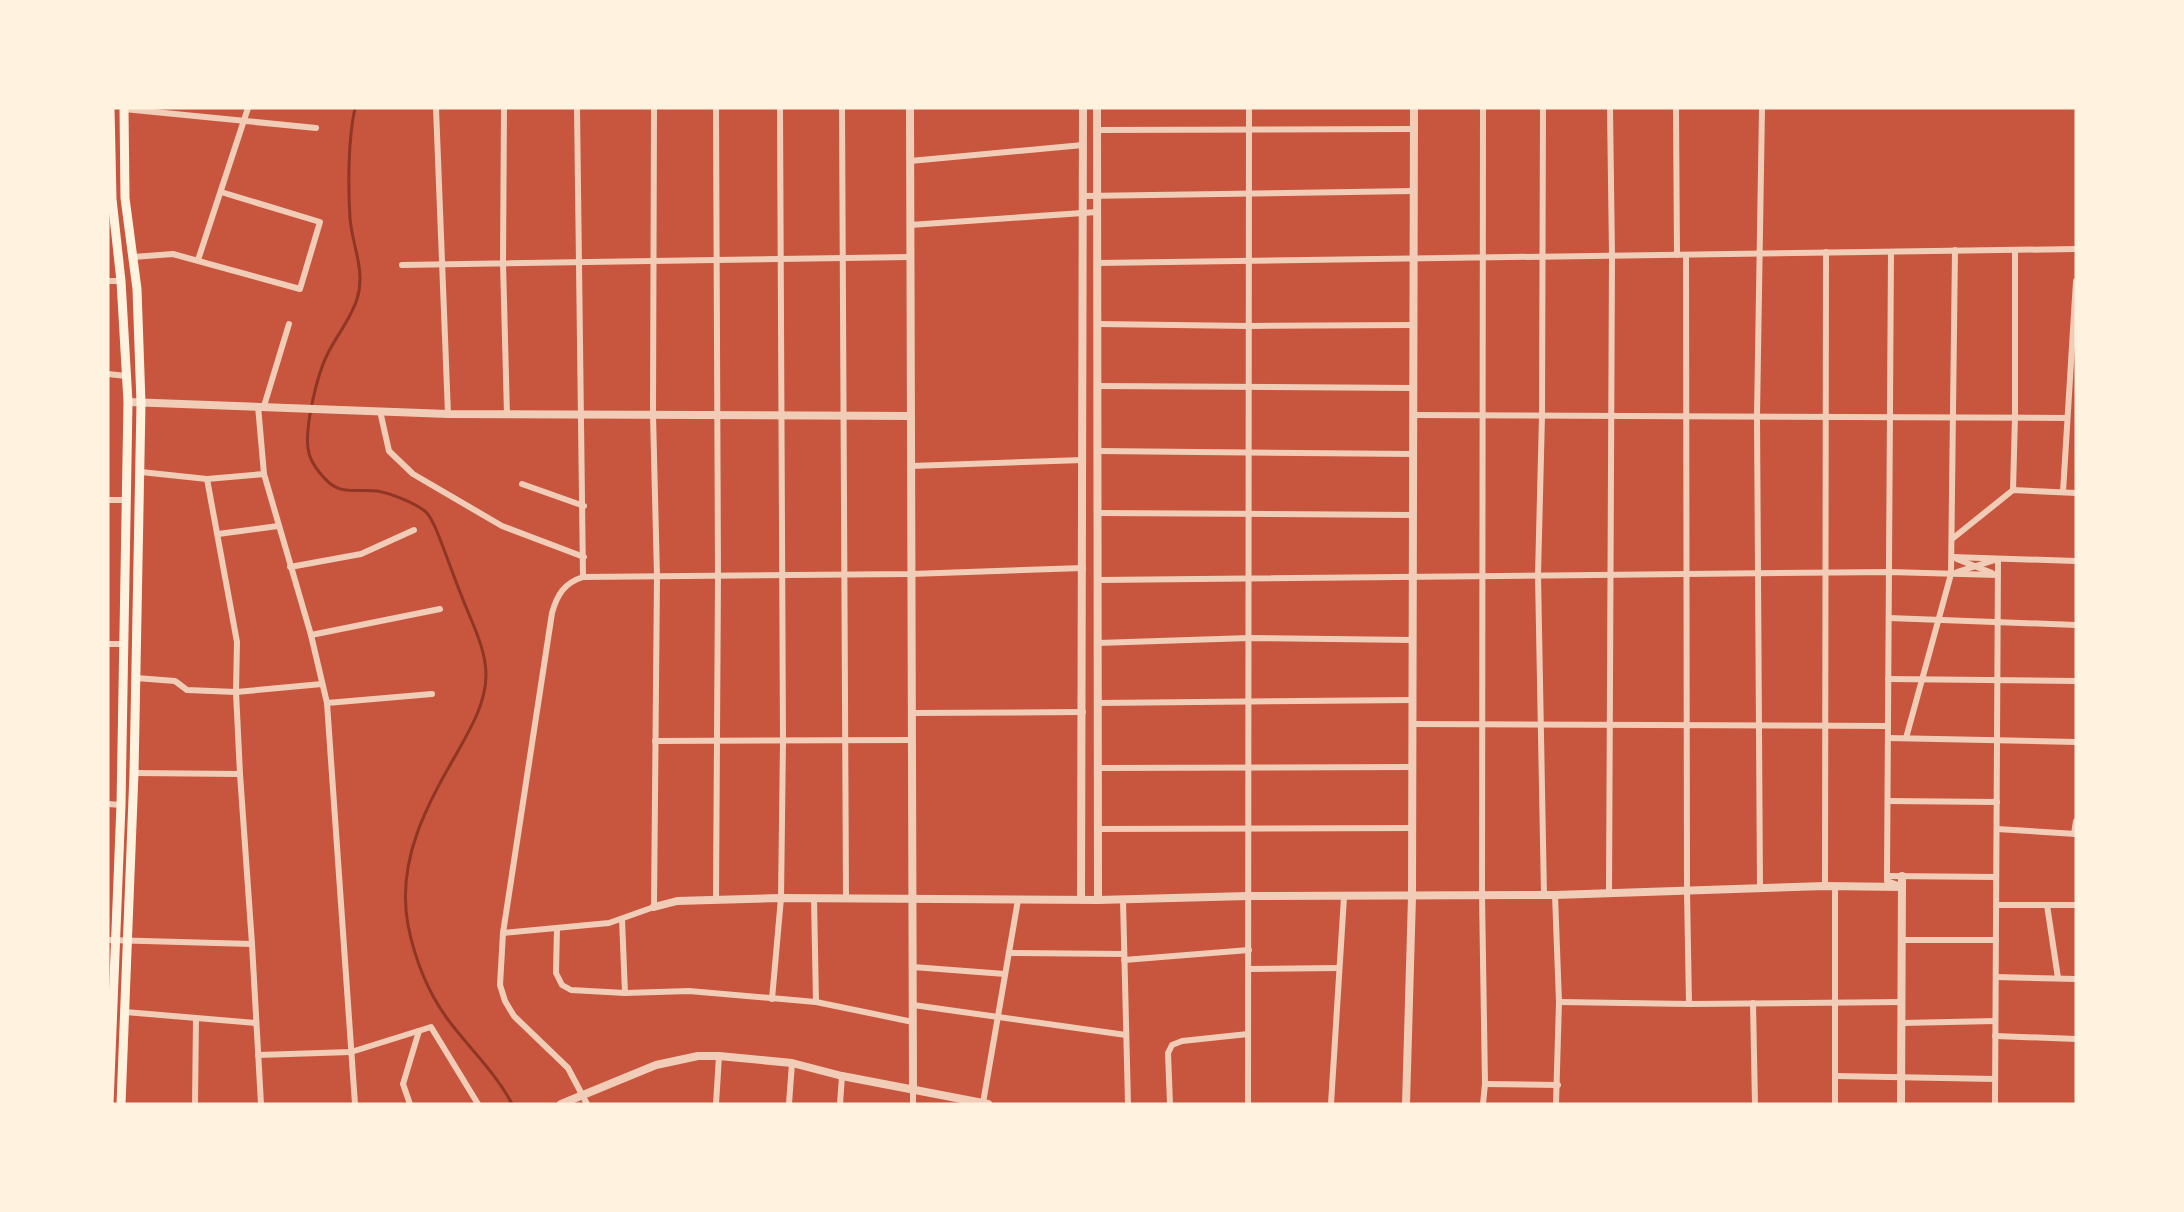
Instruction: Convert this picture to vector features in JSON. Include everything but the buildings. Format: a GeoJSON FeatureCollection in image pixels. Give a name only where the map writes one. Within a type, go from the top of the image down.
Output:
{"type":"FeatureCollection","features":[{"type":"Feature","properties":{"kind":"main road"},"geometry":{"type":"LineString","coordinates":[[109,1104],[111,940],[121,805],[128,402],[121,281],[112,228],[110,108]]}},
{"type":"Feature","properties":{"kind":"main road"},"geometry":{"type":"LineString","coordinates":[[121,1104],[134,773],[141,472],[137,290],[125,198],[124,108]]}},
{"type":"Feature","properties":{"kind":"street"},"geometry":{"type":"LineString","coordinates":[[124,108],[316,128]]}},
{"type":"Feature","properties":{"kind":"street"},"geometry":{"type":"LineString","coordinates":[[198,260],[248,108]]}},
{"type":"Feature","properties":{"kind":"street"},"geometry":{"type":"LineString","coordinates":[[436,108],[448,414]]}},
{"type":"Feature","properties":{"kind":"street"},"geometry":{"type":"LineString","coordinates":[[504,108],[503,263],[507,415]]}},
{"type":"Feature","properties":{"kind":"street"},"geometry":{"type":"LineString","coordinates":[[577,108],[584,506],[583,577]]}},
{"type":"Feature","properties":{"kind":"street"},"geometry":{"type":"LineString","coordinates":[[654,108],[653,415],[657,576],[654,907]]}},
{"type":"Feature","properties":{"kind":"street"},"geometry":{"type":"LineString","coordinates":[[716,108],[718,576],[716,899]]}},
{"type":"Feature","properties":{"kind":"street"},"geometry":{"type":"LineString","coordinates":[[772,999],[781,898],[783,741],[780,108]]}},
{"type":"Feature","properties":{"kind":"street"},"geometry":{"type":"LineString","coordinates":[[842,108],[846,898]]}},
{"type":"Feature","properties":{"kind":"street"},"geometry":{"type":"LineString","coordinates":[[910,108],[913,1104]]}},
{"type":"Feature","properties":{"kind":"street"},"geometry":{"type":"LineString","coordinates":[[1081,899],[1083,108]]}},
{"type":"Feature","properties":{"kind":"street"},"geometry":{"type":"LineString","coordinates":[[1097,108],[1098,900]]}},
{"type":"Feature","properties":{"kind":"street"},"geometry":{"type":"LineString","coordinates":[[1248,1104],[1249,108]]}},
{"type":"Feature","properties":{"kind":"street"},"geometry":{"type":"LineString","coordinates":[[1406,1104],[1413,828],[1414,108]]}},
{"type":"Feature","properties":{"kind":"street"},"geometry":{"type":"LineString","coordinates":[[1483,108],[1482,896],[1485,1084],[1483,1104]]}},
{"type":"Feature","properties":{"kind":"street"},"geometry":{"type":"LineString","coordinates":[[1543,108],[1544,257],[1538,575],[1544,895]]}},
{"type":"Feature","properties":{"kind":"street"},"geometry":{"type":"LineString","coordinates":[[1609,894],[1612,256],[1610,108]]}},
{"type":"Feature","properties":{"kind":"street"},"geometry":{"type":"LineString","coordinates":[[1676,108],[1677,255]]}},
{"type":"Feature","properties":{"kind":"street"},"geometry":{"type":"LineString","coordinates":[[1760,888],[1757,416],[1762,108]]}},
{"type":"Feature","properties":{"kind":"street"},"geometry":{"type":"LineString","coordinates":[[1097,130],[1414,129]]}},
{"type":"Feature","properties":{"kind":"street"},"geometry":{"type":"LineString","coordinates":[[910,161],[1083,145]]}},
{"type":"Feature","properties":{"kind":"street"},"geometry":{"type":"LineString","coordinates":[[1083,196],[1413,191]]}},
{"type":"Feature","properties":{"kind":"street"},"geometry":{"type":"LineString","coordinates":[[134,257],[172,254],[300,289],[320,222],[221,192]]}},
{"type":"Feature","properties":{"kind":"street"},"geometry":{"type":"LineString","coordinates":[[910,225],[1097,212]]}},
{"type":"Feature","properties":{"kind":"street"},"geometry":{"type":"LineString","coordinates":[[1098,263],[2076,249]]}},
{"type":"Feature","properties":{"kind":"street"},"geometry":{"type":"LineString","coordinates":[[1906,738],[1951,574],[1955,250]]}},
{"type":"Feature","properties":{"kind":"street"},"geometry":{"type":"LineString","coordinates":[[2013,490],[2015,250]]}},
{"type":"Feature","properties":{"kind":"street"},"geometry":{"type":"LineString","coordinates":[[1825,886],[1826,252]]}},
{"type":"Feature","properties":{"kind":"street"},"geometry":{"type":"LineString","coordinates":[[1887,878],[1891,252]]}},
{"type":"Feature","properties":{"kind":"street"},"geometry":{"type":"LineString","coordinates":[[1686,255],[1689,1004]]}},
{"type":"Feature","properties":{"kind":"street"},"geometry":{"type":"LineString","coordinates":[[402,264],[910,256]]}},
{"type":"Feature","properties":{"kind":"street"},"geometry":{"type":"LineString","coordinates":[[108,281],[121,281]]}},
{"type":"Feature","properties":{"kind":"street"},"geometry":{"type":"LineString","coordinates":[[2063,492],[2076,281]]}},
{"type":"Feature","properties":{"kind":"street"},"geometry":{"type":"LineString","coordinates":[[1083,293],[1098,293]]}},
{"type":"Feature","properties":{"kind":"street"},"geometry":{"type":"LineString","coordinates":[[290,324],[261,406],[264,474],[311,635],[327,703],[355,1104]]}},
{"type":"Feature","properties":{"kind":"street"},"geometry":{"type":"LineString","coordinates":[[1098,324],[1413,325]]}},
{"type":"Feature","properties":{"kind":"street"},"geometry":{"type":"LineString","coordinates":[[108,374],[126,376]]}},
{"type":"Feature","properties":{"kind":"street"},"geometry":{"type":"LineString","coordinates":[[1098,386],[1413,387]]}},
{"type":"Feature","properties":{"kind":"street"},"geometry":{"type":"LineString","coordinates":[[128,402],[448,414],[911,416]]}},
{"type":"Feature","properties":{"kind":"street"},"geometry":{"type":"LineString","coordinates":[[380,411],[389,451],[413,474],[502,526],[584,557]]}},
{"type":"Feature","properties":{"kind":"street"},"geometry":{"type":"LineString","coordinates":[[1413,415],[2067,418]]}},
{"type":"Feature","properties":{"kind":"street"},"geometry":{"type":"LineString","coordinates":[[1098,451],[1413,454]]}},
{"type":"Feature","properties":{"kind":"street"},"geometry":{"type":"LineString","coordinates":[[911,466],[1083,460]]}},
{"type":"Feature","properties":{"kind":"street"},"geometry":{"type":"LineString","coordinates":[[141,472],[207,479],[264,474]]}},
{"type":"Feature","properties":{"kind":"street"},"geometry":{"type":"LineString","coordinates":[[207,479],[237,642],[236,692],[240,774],[261,1104]]}},
{"type":"Feature","properties":{"kind":"street"},"geometry":{"type":"LineString","coordinates":[[522,484],[584,506]]}},
{"type":"Feature","properties":{"kind":"street"},"geometry":{"type":"LineString","coordinates":[[1953,539],[2013,490],[2076,493]]}},
{"type":"Feature","properties":{"kind":"street"},"geometry":{"type":"LineString","coordinates":[[108,500],[127,500]]}},
{"type":"Feature","properties":{"kind":"street"},"geometry":{"type":"LineString","coordinates":[[1098,513],[1413,515]]}},
{"type":"Feature","properties":{"kind":"street"},"geometry":{"type":"LineString","coordinates":[[218,534],[278,526]]}},
{"type":"Feature","properties":{"kind":"street"},"geometry":{"type":"LineString","coordinates":[[290,567],[361,554],[414,530]]}},
{"type":"Feature","properties":{"kind":"street"},"geometry":{"type":"LineString","coordinates":[[1952,558],[2076,561]]}},
{"type":"Feature","properties":{"kind":"street"},"geometry":{"type":"LineString","coordinates":[[1952,558],[1998,575]]}},
{"type":"Feature","properties":{"kind":"street"},"geometry":{"type":"LineString","coordinates":[[1951,574],[1998,559]]}},
{"type":"Feature","properties":{"kind":"street"},"geometry":{"type":"LineString","coordinates":[[1995,1104],[1998,559]]}},
{"type":"Feature","properties":{"kind":"street"},"geometry":{"type":"LineString","coordinates":[[587,1104],[568,1068],[520,1022],[505,1001],[500,985],[503,933],[552,613],[561,591],[570,583],[583,577],[911,574],[1083,568]]}},
{"type":"Feature","properties":{"kind":"street"},"geometry":{"type":"LineString","coordinates":[[1098,580],[1889,572],[1998,575]]}},
{"type":"Feature","properties":{"kind":"street"},"geometry":{"type":"LineString","coordinates":[[311,635],[440,609]]}},
{"type":"Feature","properties":{"kind":"street"},"geometry":{"type":"LineString","coordinates":[[1889,618],[2076,625]]}},
{"type":"Feature","properties":{"kind":"street"},"geometry":{"type":"LineString","coordinates":[[1098,643],[1249,638],[1413,640]]}},
{"type":"Feature","properties":{"kind":"street"},"geometry":{"type":"LineString","coordinates":[[108,644],[123,644]]}},
{"type":"Feature","properties":{"kind":"street"},"geometry":{"type":"LineString","coordinates":[[136,678],[175,681],[187,690],[236,692],[322,684]]}},
{"type":"Feature","properties":{"kind":"street"},"geometry":{"type":"LineString","coordinates":[[1888,679],[2076,681]]}},
{"type":"Feature","properties":{"kind":"street"},"geometry":{"type":"LineString","coordinates":[[327,703],[432,694]]}},
{"type":"Feature","properties":{"kind":"street"},"geometry":{"type":"LineString","coordinates":[[1098,703],[1413,700]]}},
{"type":"Feature","properties":{"kind":"street"},"geometry":{"type":"LineString","coordinates":[[912,713],[1083,712]]}},
{"type":"Feature","properties":{"kind":"street"},"geometry":{"type":"LineString","coordinates":[[1413,724],[1888,726]]}},
{"type":"Feature","properties":{"kind":"street"},"geometry":{"type":"LineString","coordinates":[[1888,738],[2076,742]]}},
{"type":"Feature","properties":{"kind":"street"},"geometry":{"type":"LineString","coordinates":[[655,741],[912,740]]}},
{"type":"Feature","properties":{"kind":"street"},"geometry":{"type":"LineString","coordinates":[[1098,768],[1413,767]]}},
{"type":"Feature","properties":{"kind":"street"},"geometry":{"type":"LineString","coordinates":[[134,773],[240,774]]}},
{"type":"Feature","properties":{"kind":"street"},"geometry":{"type":"LineString","coordinates":[[1888,801],[1997,802]]}},
{"type":"Feature","properties":{"kind":"street"},"geometry":{"type":"LineString","coordinates":[[108,804],[121,805]]}},
{"type":"Feature","properties":{"kind":"street"},"geometry":{"type":"LineString","coordinates":[[1997,829],[2075,834],[2076,821]]}},
{"type":"Feature","properties":{"kind":"street"},"geometry":{"type":"LineString","coordinates":[[1098,829],[1413,828]]}},
{"type":"Feature","properties":{"kind":"street"},"geometry":{"type":"LineString","coordinates":[[1901,1104],[1902,876]]}},
{"type":"Feature","properties":{"kind":"street"},"geometry":{"type":"LineString","coordinates":[[1867,887],[1887,878],[1902,876],[1996,877]]}},
{"type":"Feature","properties":{"kind":"street"},"geometry":{"type":"LineString","coordinates":[[1887,878],[1902,887]]}},
{"type":"Feature","properties":{"kind":"street"},"geometry":{"type":"LineString","coordinates":[[503,933],[609,922],[676,901],[716,899],[1123,900],[1248,896],[1412,897],[1609,894],[1825,886],[1902,887]]}},
{"type":"Feature","properties":{"kind":"street"},"geometry":{"type":"LineString","coordinates":[[1835,886],[1835,1104]]}},
{"type":"Feature","properties":{"kind":"street"},"geometry":{"type":"LineString","coordinates":[[1555,895],[1559,1002],[1556,1104]]}},
{"type":"Feature","properties":{"kind":"street"},"geometry":{"type":"LineString","coordinates":[[1331,1104],[1344,897]]}},
{"type":"Feature","properties":{"kind":"street"},"geometry":{"type":"LineString","coordinates":[[814,898],[816,1002]]}},
{"type":"Feature","properties":{"kind":"street"},"geometry":{"type":"LineString","coordinates":[[561,1104],[656,1065],[698,1056],[792,1063],[842,1076],[986,1103],[1018,900]]}},
{"type":"Feature","properties":{"kind":"street"},"geometry":{"type":"LineString","coordinates":[[1123,900],[1128,1104]]}},
{"type":"Feature","properties":{"kind":"street"},"geometry":{"type":"LineString","coordinates":[[1996,905],[2076,905]]}},
{"type":"Feature","properties":{"kind":"street"},"geometry":{"type":"LineString","coordinates":[[2047,905],[2058,978]]}},
{"type":"Feature","properties":{"kind":"street"},"geometry":{"type":"LineString","coordinates":[[622,919],[625,993]]}},
{"type":"Feature","properties":{"kind":"street"},"geometry":{"type":"LineString","coordinates":[[557,928],[556,974],[562,985],[578,991],[625,993],[689,991],[816,1002],[913,1022]]}},
{"type":"Feature","properties":{"kind":"street"},"geometry":{"type":"LineString","coordinates":[[111,940],[252,944]]}},
{"type":"Feature","properties":{"kind":"street"},"geometry":{"type":"LineString","coordinates":[[1902,940],[1996,940]]}},
{"type":"Feature","properties":{"kind":"street"},"geometry":{"type":"LineString","coordinates":[[1009,953],[1124,957],[1248,950]]}},
{"type":"Feature","properties":{"kind":"street"},"geometry":{"type":"LineString","coordinates":[[913,967],[1005,974]]}},
{"type":"Feature","properties":{"kind":"street"},"geometry":{"type":"LineString","coordinates":[[1249,969],[1339,968]]}},
{"type":"Feature","properties":{"kind":"street"},"geometry":{"type":"LineString","coordinates":[[1996,977],[2076,979]]}},
{"type":"Feature","properties":{"kind":"street"},"geometry":{"type":"LineString","coordinates":[[1559,1002],[1689,1004],[1902,1002]]}},
{"type":"Feature","properties":{"kind":"street"},"geometry":{"type":"LineString","coordinates":[[1754,1003],[1755,1104]]}},
{"type":"Feature","properties":{"kind":"street"},"geometry":{"type":"LineString","coordinates":[[913,1005],[1126,1035]]}},
{"type":"Feature","properties":{"kind":"street"},"geometry":{"type":"LineString","coordinates":[[125,1012],[256,1023]]}},
{"type":"Feature","properties":{"kind":"street"},"geometry":{"type":"LineString","coordinates":[[195,1104],[196,1018]]}},
{"type":"Feature","properties":{"kind":"street"},"geometry":{"type":"LineString","coordinates":[[1902,1023],[1995,1021]]}},
{"type":"Feature","properties":{"kind":"street"},"geometry":{"type":"LineString","coordinates":[[258,1054],[351,1052],[431,1027],[478,1104]]}},
{"type":"Feature","properties":{"kind":"street"},"geometry":{"type":"LineString","coordinates":[[410,1104],[403,1084],[419,1031]]}},
{"type":"Feature","properties":{"kind":"street"},"geometry":{"type":"LineString","coordinates":[[1170,1104],[1168,1053],[1172,1046],[1182,1041],[1248,1034]]}},
{"type":"Feature","properties":{"kind":"street"},"geometry":{"type":"LineString","coordinates":[[1995,1036],[2076,1039]]}},
{"type":"Feature","properties":{"kind":"street"},"geometry":{"type":"LineString","coordinates":[[716,1104],[720,1056]]}},
{"type":"Feature","properties":{"kind":"street"},"geometry":{"type":"LineString","coordinates":[[789,1104],[792,1063]]}},
{"type":"Feature","properties":{"kind":"street"},"geometry":{"type":"LineString","coordinates":[[109,1069],[122,1069]]}},
{"type":"Feature","properties":{"kind":"street"},"geometry":{"type":"LineString","coordinates":[[840,1104],[842,1076]]}},
{"type":"Feature","properties":{"kind":"street"},"geometry":{"type":"LineString","coordinates":[[1835,1076],[1995,1079]]}},
{"type":"Feature","properties":{"kind":"street"},"geometry":{"type":"LineString","coordinates":[[1485,1084],[1558,1085]]}},
{"type":"Feature","properties":{"kind":"waterway"},"geometry":{"type":"LineString","coordinates":[[355,108],[350,148],[349,192],[351,228],[359,268],[359,289],[351,314],[331,348],[319,375],[310,414],[309,452],[316,468],[333,486],[346,490],[377,491],[389,494],[427,513],[436,529],[481,645],[486,675],[481,705],[425,813],[410,856],[405,901],[411,938],[429,988],[441,1010],[491,1071],[512,1104]]}}]}
